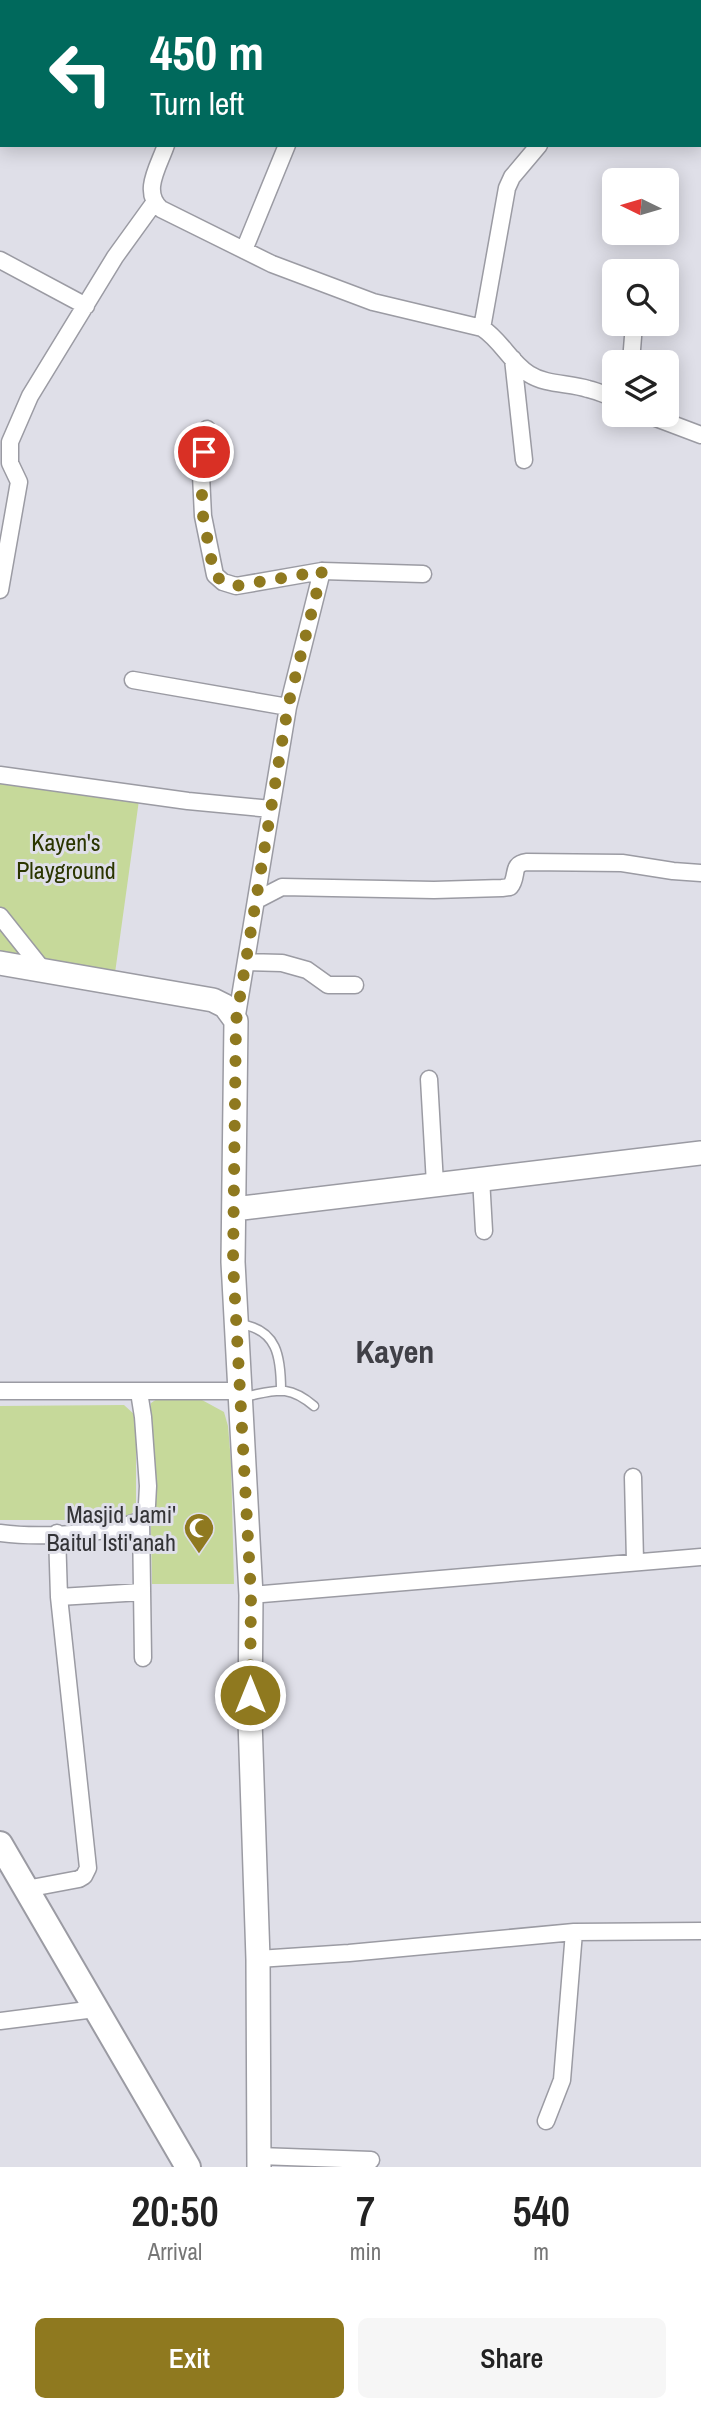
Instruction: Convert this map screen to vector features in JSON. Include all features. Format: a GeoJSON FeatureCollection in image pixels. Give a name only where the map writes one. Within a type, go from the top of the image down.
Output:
{"type":"FeatureCollection","features":[{"type":"Feature","properties":{"kind":"main road"},"geometry":{"type":"LineString","coordinates":[[3,1854],[188,2167]]}},
{"type":"Feature","properties":{"kind":"street"},"geometry":{"type":"LineString","coordinates":[[165,147],[150,193],[153,203],[161,209],[272,264],[373,302],[482,328],[494,336],[532,376],[602,394]]}},
{"type":"Feature","properties":{"kind":"street"},"geometry":{"type":"LineString","coordinates":[[244,250],[286,147]]}},
{"type":"Feature","properties":{"kind":"street"},"geometry":{"type":"LineString","coordinates":[[482,328],[507,188],[512,177],[537,147]]}},
{"type":"Feature","properties":{"kind":"street"},"geometry":{"type":"LineString","coordinates":[[0,590],[19,482],[10,463],[10,442],[30,396],[115,257],[153,203]]}},
{"type":"Feature","properties":{"kind":"street"},"geometry":{"type":"LineString","coordinates":[[0,260],[86,306]]}},
{"type":"Feature","properties":{"kind":"street"},"geometry":{"type":"LineString","coordinates":[[513,359],[524,460]]}},
{"type":"Feature","properties":{"kind":"street"},"geometry":{"type":"LineString","coordinates":[[676,427],[701,435]]}},
{"type":"Feature","properties":{"kind":"street"},"geometry":{"type":"LineString","coordinates":[[207,429],[201,475],[203,516],[215,575],[223,582],[236,586],[322,571],[424,574]]}},
{"type":"Feature","properties":{"kind":"street"},"geometry":{"type":"LineString","coordinates":[[322,571],[288,706],[236,1021],[233,1262],[251,1595],[250,1720],[258,1959],[260,2161],[372,2160]]}},
{"type":"Feature","properties":{"kind":"street"},"geometry":{"type":"LineString","coordinates":[[133,680],[288,706]]}},
{"type":"Feature","properties":{"kind":"street"},"geometry":{"type":"LineString","coordinates":[[0,775],[271,810]]}},
{"type":"Feature","properties":{"kind":"street"},"geometry":{"type":"LineString","coordinates":[[257,901],[282,887],[434,890],[510,887],[514,883],[516,867],[519,863],[527,862],[622,863],[701,873]]}},
{"type":"Feature","properties":{"kind":"street"},"geometry":{"type":"LineString","coordinates":[[0,916],[43,970]]}},
{"type":"Feature","properties":{"kind":"street"},"geometry":{"type":"LineString","coordinates":[[246,962],[282,963],[307,970],[328,985],[355,985]]}},
{"type":"Feature","properties":{"kind":"street"},"geometry":{"type":"LineString","coordinates":[[0,963],[213,1000],[225,1006],[236,1021]]}},
{"type":"Feature","properties":{"kind":"street"},"geometry":{"type":"LineString","coordinates":[[429,1079],[435,1184]]}},
{"type":"Feature","properties":{"kind":"street"},"geometry":{"type":"LineString","coordinates":[[234,1209],[701,1153]]}},
{"type":"Feature","properties":{"kind":"street"},"geometry":{"type":"LineString","coordinates":[[481,1178],[484,1231]]}},
{"type":"Feature","properties":{"kind":"street"},"geometry":{"type":"LineString","coordinates":[[0,1391],[240,1395]]}},
{"type":"Feature","properties":{"kind":"street"},"geometry":{"type":"LineString","coordinates":[[139,1392],[148,1486],[147,1505],[141,1520],[143,1658]]}},
{"type":"Feature","properties":{"kind":"street"},"geometry":{"type":"LineString","coordinates":[[633,1477],[635,1562]]}},
{"type":"Feature","properties":{"kind":"street"},"geometry":{"type":"LineString","coordinates":[[0,1533],[57,1534],[106,1530],[141,1520]]}},
{"type":"Feature","properties":{"kind":"street"},"geometry":{"type":"LineString","coordinates":[[26,1889],[79,1879],[88,1868],[59,1597],[57,1534]]}},
{"type":"Feature","properties":{"kind":"street"},"geometry":{"type":"LineString","coordinates":[[251,1595],[701,1556]]}},
{"type":"Feature","properties":{"kind":"street"},"geometry":{"type":"LineString","coordinates":[[59,1597],[142,1592]]}},
{"type":"Feature","properties":{"kind":"street"},"geometry":{"type":"LineString","coordinates":[[258,1959],[574,1932],[701,1931]]}},
{"type":"Feature","properties":{"kind":"street"},"geometry":{"type":"LineString","coordinates":[[546,2121],[562,2080],[574,1932]]}},
{"type":"Feature","properties":{"kind":"street"},"geometry":{"type":"LineString","coordinates":[[0,2021],[95,2009]]}},
{"type":"Feature","properties":{"kind":"lane"},"geometry":{"type":"LineString","coordinates":[[236,1324],[252,1325],[269,1339],[278,1351],[281,1391]]}},
{"type":"Feature","properties":{"kind":"lane"},"geometry":{"type":"LineString","coordinates":[[240,1395],[290,1390],[300,1394],[314,1406]]}},
{"type":"Feature","properties":{"kind":"green space","name":"Kayen's Playground"},"geometry":{"type":"Polygon","coordinates":[[[0,780],[139,800],[115,973],[0,954],[0,780]]]}},
{"type":"Feature","properties":{"kind":"green space"},"geometry":{"type":"Polygon","coordinates":[[[157,1399],[202,1400],[224,1412],[231,1462],[234,1584],[152,1584],[149,1420],[151,1403],[157,1399]]]}},
{"type":"Feature","properties":{"kind":"green space"},"geometry":{"type":"Polygon","coordinates":[[[124,1405],[136,1416],[136,1509],[125,1520],[0,1520],[0,1406],[124,1405]]]}},
{"type":"Feature","properties":{"kind":"place","name":"Masjid Jami' Baitul Isti'anah"},"geometry":{"type":"Point","coordinates":[199,1555]}},
{"type":"Feature","properties":{"kind":"district","name":"Kayen"},"geometry":{"type":"Point","coordinates":[395,1351]}},
{"type":"Feature","properties":{"kind":"route"},"geometry":{"type":"LineString","coordinates":[[204,452],[201,475],[203,516],[215,575],[223,582],[236,586],[322,571],[288,706],[236,1021],[233,1262],[251,1595],[250,1695]]}}]}
